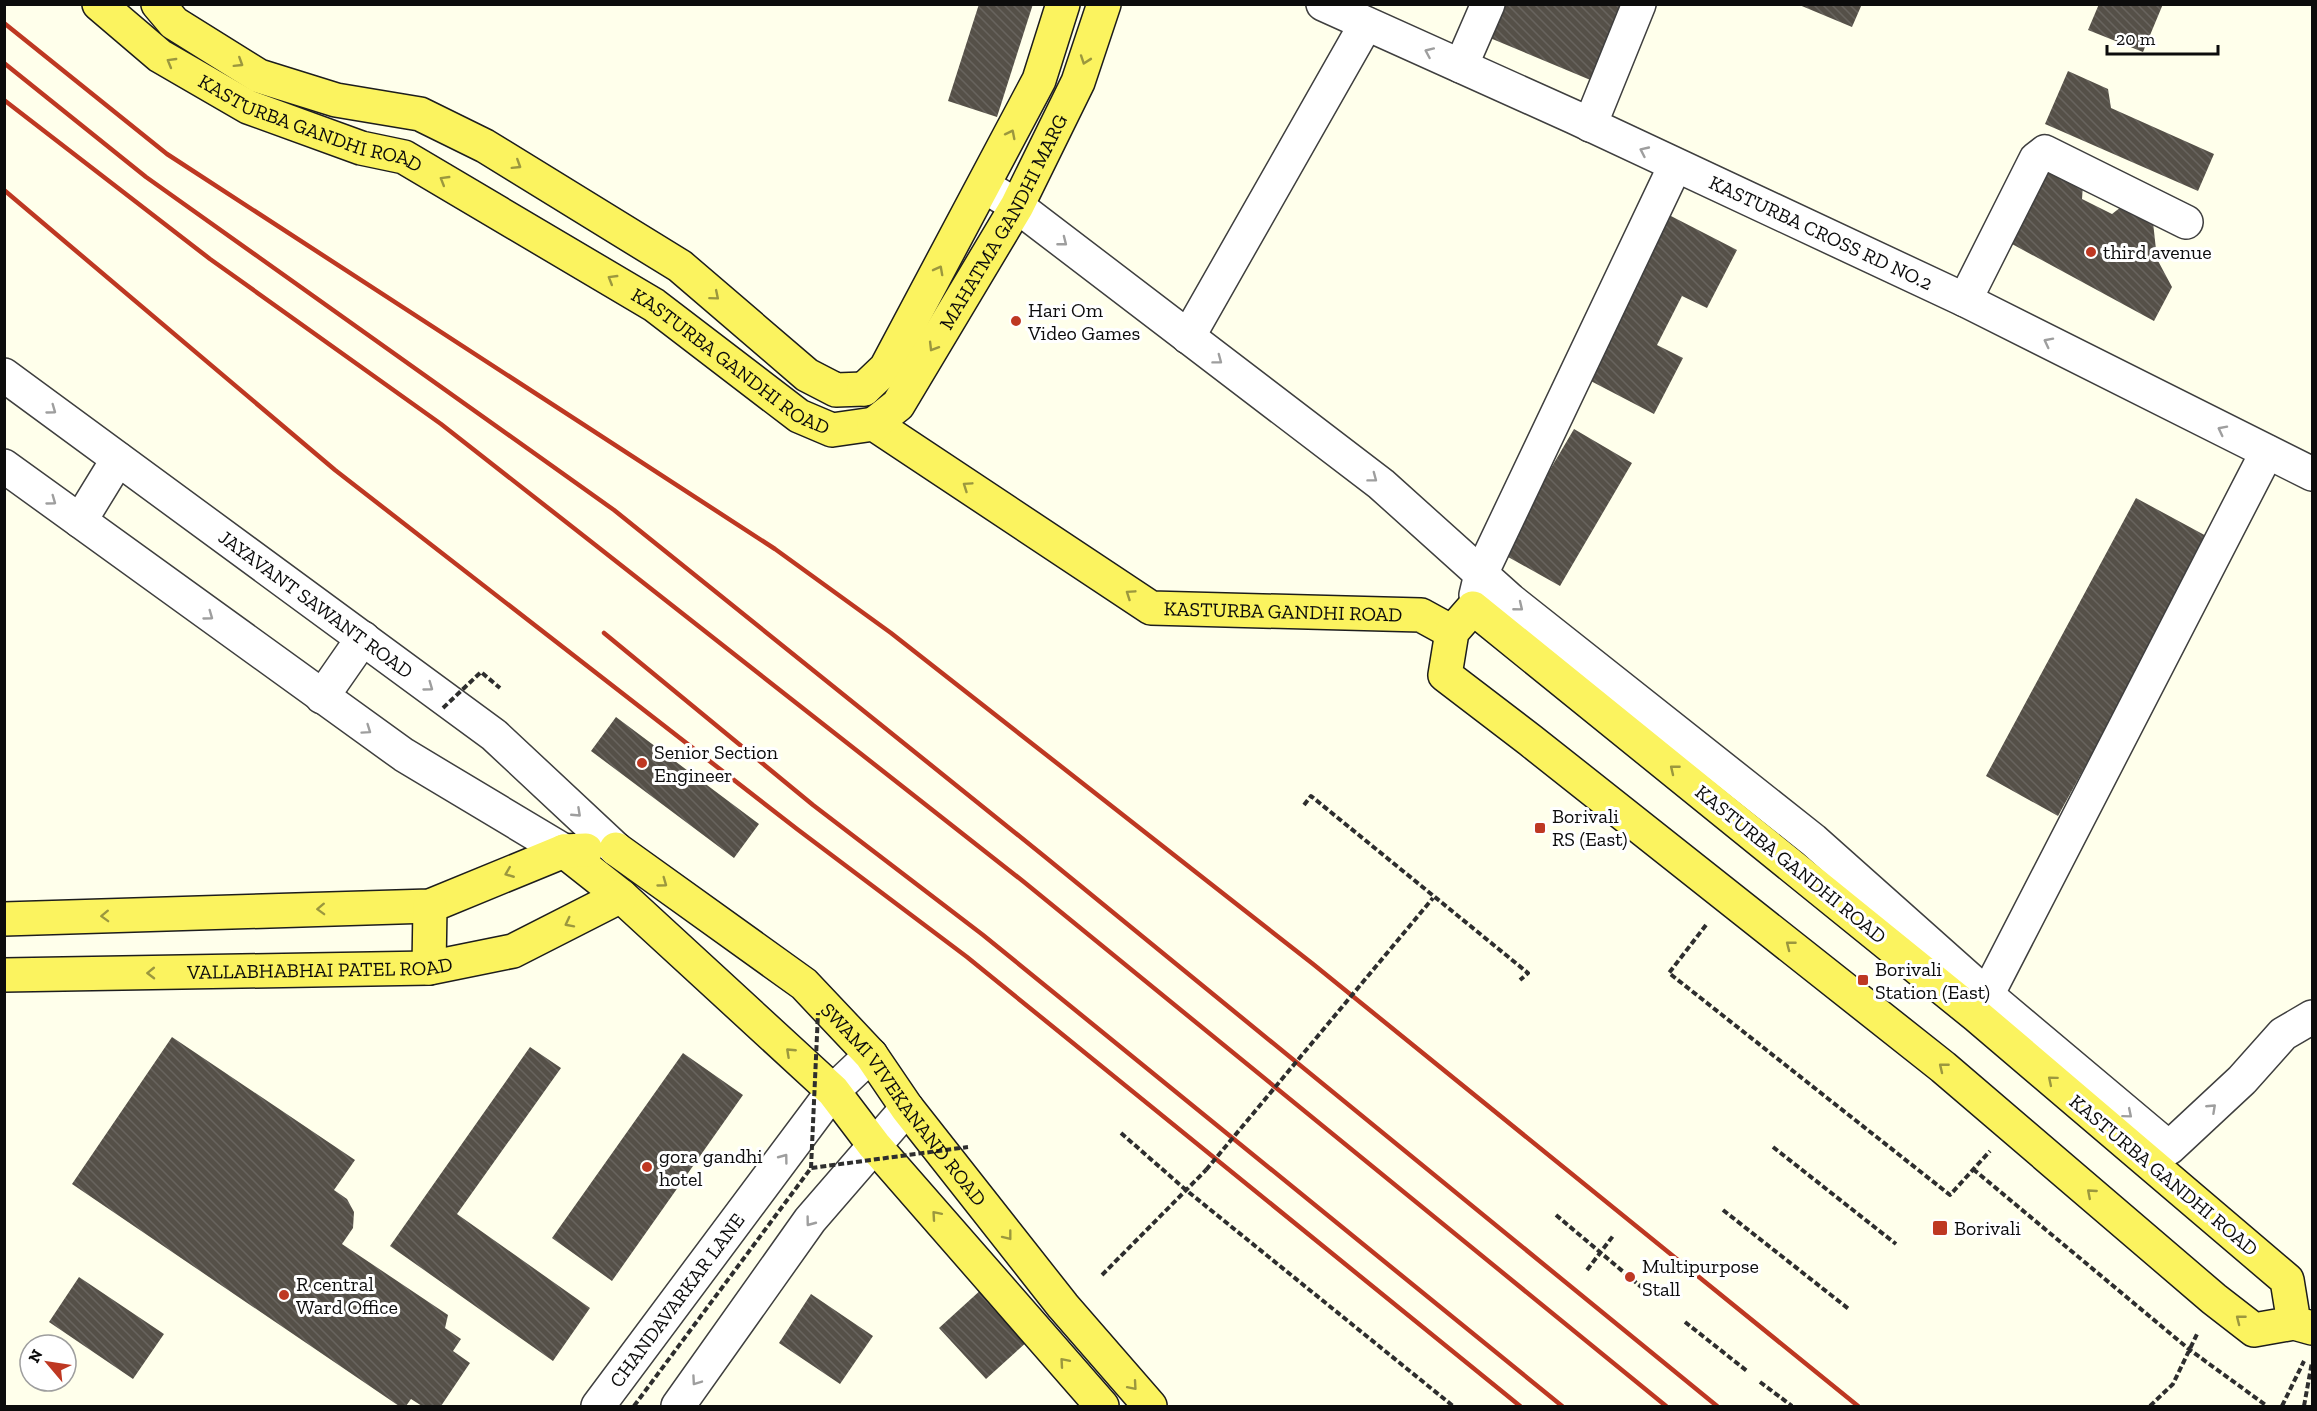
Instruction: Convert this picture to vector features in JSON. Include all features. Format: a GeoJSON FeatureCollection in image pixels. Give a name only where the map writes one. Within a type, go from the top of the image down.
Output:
{"type":"FeatureCollection","features":[{"type":"Feature","properties":{"kind":"main road","name":"KASTURBA GANDHI ROAD"},"geometry":{"type":"LineString","coordinates":[[99,4],[160,56],[248,107],[360,148],[404,157],[654,305],[799,416],[832,430],[874,424],[1151,608],[1421,615],[1462,620],[1977,1016],[2287,1280],[2305,1335]]}},
{"type":"Feature","properties":{"kind":"main road","name":"KASTURBA GANDHI ROAD"},"geometry":{"type":"LineString","coordinates":[[158,4],[174,23],[259,76],[336,100],[417,113],[485,146],[680,266],[807,375],[836,390],[864,390]]}},
{"type":"Feature","properties":{"kind":"main road"},"geometry":{"type":"LineString","coordinates":[[874,424],[864,390],[886,368],[1039,80],[1063,4]]}},
{"type":"Feature","properties":{"kind":"main road","name":"MAHATMA GANDHI MARG"},"geometry":{"type":"LineString","coordinates":[[874,424],[898,405],[1017,206],[1078,82],[1104,4]]}},
{"type":"Feature","properties":{"kind":"main road"},"geometry":{"type":"LineString","coordinates":[[404,157],[417,113]]}},
{"type":"Feature","properties":{"kind":"main road"},"geometry":{"type":"LineString","coordinates":[[654,305],[680,266]]}},
{"type":"Feature","properties":{"kind":"main road"},"geometry":{"type":"LineString","coordinates":[[1462,620],[1444,675],[1729,896],[2013,1126],[2214,1299],[2254,1330],[2305,1335]]}},
{"type":"Feature","properties":{"kind":"main road"},"geometry":{"type":"LineString","coordinates":[[4,919],[430,906],[564,851],[615,849],[621,896]]}},
{"type":"Feature","properties":{"kind":"main road","name":"SWAMI VIVEKANAND ROAD"},"geometry":{"type":"LineString","coordinates":[[615,849],[804,984],[871,1055],[907,1108],[1064,1306],[1150,1407]]}},
{"type":"Feature","properties":{"kind":"main road"},"geometry":{"type":"LineString","coordinates":[[564,851],[621,896],[833,1092],[874,1145],[1102,1407]]}},
{"type":"Feature","properties":{"kind":"main road","name":"VALLABHABHAI PATEL ROAD"},"geometry":{"type":"LineString","coordinates":[[4,975],[429,968],[513,951],[621,896]]}},
{"type":"Feature","properties":{"kind":"main road"},"geometry":{"type":"LineString","coordinates":[[429,968],[430,906]]}},
{"type":"Feature","properties":{"kind":"street","name":"KASTURBA CROSS RD NO.2"},"geometry":{"type":"LineString","coordinates":[[1323,4],[1590,125],[1965,300],[2313,474]]}},
{"type":"Feature","properties":{"kind":"street"},"geometry":{"type":"LineString","coordinates":[[1461,66],[1488,4]]}},
{"type":"Feature","properties":{"kind":"street"},"geometry":{"type":"LineString","coordinates":[[1590,125],[1639,4]]}},
{"type":"Feature","properties":{"kind":"street"},"geometry":{"type":"LineString","coordinates":[[1188,337],[1366,24]]}},
{"type":"Feature","properties":{"kind":"street"},"geometry":{"type":"LineString","coordinates":[[1965,300],[2036,159],[2045,152],[2186,222]]}},
{"type":"Feature","properties":{"kind":"street"},"geometry":{"type":"LineString","coordinates":[[1462,620],[1481,574],[1675,166]]}},
{"type":"Feature","properties":{"kind":"street"},"geometry":{"type":"LineString","coordinates":[[984,186],[1017,206],[1381,484],[1481,574],[1558,639],[1813,840],[1987,995],[2169,1148],[2242,1080],[2283,1034],[2313,1017]]}},
{"type":"Feature","properties":{"kind":"street","name":"JAYAVANT SAWANT ROAD"},"geometry":{"type":"LineString","coordinates":[[4,375],[494,735],[615,849]]}},
{"type":"Feature","properties":{"kind":"street"},"geometry":{"type":"LineString","coordinates":[[1987,995],[2267,452]]}},
{"type":"Feature","properties":{"kind":"street"},"geometry":{"type":"LineString","coordinates":[[80,522],[118,459]]}},
{"type":"Feature","properties":{"kind":"street"},"geometry":{"type":"LineString","coordinates":[[4,466],[404,755],[564,851]]}},
{"type":"Feature","properties":{"kind":"street"},"geometry":{"type":"LineString","coordinates":[[322,697],[363,638]]}},
{"type":"Feature","properties":{"kind":"street","name":"CHANDAVARKAR LANE"},"geometry":{"type":"LineString","coordinates":[[598,1407],[833,1092],[871,1055]]}},
{"type":"Feature","properties":{"kind":"street"},"geometry":{"type":"LineString","coordinates":[[678,1407],[810,1220],[907,1108]]}},
{"type":"Feature","properties":{"kind":"path"},"geometry":{"type":"LineString","coordinates":[[442,708],[481,672],[500,688]]}},
{"type":"Feature","properties":{"kind":"path"},"geometry":{"type":"LineString","coordinates":[[1304,805],[1311,796],[1433,898],[1528,973],[1520,980]]}},
{"type":"Feature","properties":{"kind":"path"},"geometry":{"type":"LineString","coordinates":[[1729,896],[1669,973],[1950,1195],[2013,1126]]}},
{"type":"Feature","properties":{"kind":"path"},"geometry":{"type":"LineString","coordinates":[[1102,1275],[1186,1190],[1433,898]]}},
{"type":"Feature","properties":{"kind":"path"},"geometry":{"type":"LineString","coordinates":[[634,1407],[812,1168],[818,1013]]}},
{"type":"Feature","properties":{"kind":"path"},"geometry":{"type":"LineString","coordinates":[[1121,1133],[1186,1190],[1454,1407]]}},
{"type":"Feature","properties":{"kind":"path"},"geometry":{"type":"LineString","coordinates":[[812,1168],[968,1147]]}},
{"type":"Feature","properties":{"kind":"path"},"geometry":{"type":"LineString","coordinates":[[1773,1147],[1896,1244]]}},
{"type":"Feature","properties":{"kind":"path"},"geometry":{"type":"LineString","coordinates":[[1973,1169],[2190,1350],[2267,1407]]}},
{"type":"Feature","properties":{"kind":"path"},"geometry":{"type":"LineString","coordinates":[[1723,1210],[1850,1310]]}},
{"type":"Feature","properties":{"kind":"path"},"geometry":{"type":"LineString","coordinates":[[1556,1215],[1652,1296]]}},
{"type":"Feature","properties":{"kind":"path"},"geometry":{"type":"LineString","coordinates":[[1587,1270],[1613,1236]]}},
{"type":"Feature","properties":{"kind":"path"},"geometry":{"type":"LineString","coordinates":[[2150,1407],[2173,1383],[2214,1299]]}},
{"type":"Feature","properties":{"kind":"path"},"geometry":{"type":"LineString","coordinates":[[1685,1322],[1747,1371]]}},
{"type":"Feature","properties":{"kind":"path"},"geometry":{"type":"LineString","coordinates":[[2282,1407],[2305,1335]]}},
{"type":"Feature","properties":{"kind":"path"},"geometry":{"type":"LineString","coordinates":[[2304,1407],[2313,1362]]}},
{"type":"Feature","properties":{"kind":"path"},"geometry":{"type":"LineString","coordinates":[[1760,1382],[1792,1407]]}},
{"type":"Feature","properties":{"kind":"building"},"geometry":{"type":"Polygon","coordinates":[[[979,4],[1033,4],[997,117],[948,101],[979,4]]]}},
{"type":"Feature","properties":{"kind":"building"},"geometry":{"type":"Polygon","coordinates":[[[1504,4],[1633,4],[1600,84],[1490,38],[1504,4]]]}},
{"type":"Feature","properties":{"kind":"building"},"geometry":{"type":"Polygon","coordinates":[[[1797,4],[1862,4],[1852,27],[1797,4]]]}},
{"type":"Feature","properties":{"kind":"building"},"geometry":{"type":"Polygon","coordinates":[[[2099,4],[2163,4],[2143,52],[2088,30],[2099,4]]]}},
{"type":"Feature","properties":{"kind":"building"},"geometry":{"type":"Polygon","coordinates":[[[2068,71],[2108,89],[2111,108],[2214,154],[2198,191],[2045,124],[2068,71]]]}},
{"type":"Feature","properties":{"kind":"building","name":"third avenue"},"geometry":{"type":"Polygon","coordinates":[[[2049,169],[2083,185],[2082,199],[2112,214],[2121,207],[2153,222],[2157,259],[2172,287],[2154,321],[2012,244],[2049,169]]]}},
{"type":"Feature","properties":{"kind":"building"},"geometry":{"type":"Polygon","coordinates":[[[1669,215],[1737,250],[1707,308],[1682,296],[1657,345],[1683,358],[1654,414],[1585,378],[1669,215]]]}},
{"type":"Feature","properties":{"kind":"building"},"geometry":{"type":"Polygon","coordinates":[[[1574,429],[1632,463],[1560,586],[1501,553],[1574,429]]]}},
{"type":"Feature","properties":{"kind":"building"},"geometry":{"type":"Polygon","coordinates":[[[2136,498],[2210,538],[2058,816],[1986,776],[2136,498]]]}},
{"type":"Feature","properties":{"kind":"building"},"geometry":{"type":"Polygon","coordinates":[[[616,717],[759,824],[734,858],[591,751],[616,717]]]}},
{"type":"Feature","properties":{"kind":"building"},"geometry":{"type":"Polygon","coordinates":[[[172,1037],[355,1160],[334,1190],[347,1199],[354,1212],[353,1228],[342,1244],[448,1315],[445,1328],[461,1339],[453,1351],[470,1363],[441,1406],[422,1406],[411,1399],[406,1406],[399,1406],[72,1184],[172,1037]]]}},
{"type":"Feature","properties":{"kind":"building"},"geometry":{"type":"Polygon","coordinates":[[[530,1047],[561,1068],[457,1214],[590,1308],[553,1361],[390,1246],[530,1047]]]}},
{"type":"Feature","properties":{"kind":"building","name":"gora gandhi hotel"},"geometry":{"type":"Polygon","coordinates":[[[683,1053],[743,1095],[612,1281],[552,1238],[683,1053]]]}},
{"type":"Feature","properties":{"kind":"building"},"geometry":{"type":"Polygon","coordinates":[[[79,1277],[164,1334],[133,1379],[78,1342],[78,1333],[65,1333],[49,1322],[79,1277]]]}},
{"type":"Feature","properties":{"kind":"building"},"geometry":{"type":"Polygon","coordinates":[[[983,1288],[1029,1340],[986,1379],[939,1328],[983,1288]]]}},
{"type":"Feature","properties":{"kind":"building"},"geometry":{"type":"Polygon","coordinates":[[[811,1294],[873,1336],[840,1384],[779,1343],[811,1294]]]}},
{"type":"Feature","properties":{"kind":"railway"},"geometry":{"type":"LineString","coordinates":[[4,23],[167,154],[775,549],[891,633],[1313,964],[1858,1406]]}},
{"type":"Feature","properties":{"kind":"railway"},"geometry":{"type":"LineString","coordinates":[[4,63],[146,177],[614,510],[1044,856],[1717,1406]]}},
{"type":"Feature","properties":{"kind":"railway"},"geometry":{"type":"LineString","coordinates":[[4,100],[210,259],[441,424],[589,540],[1024,882],[1666,1406]]}},
{"type":"Feature","properties":{"kind":"railway"},"geometry":{"type":"LineString","coordinates":[[4,190],[335,470],[797,829],[967,957],[1520,1406]]}},
{"type":"Feature","properties":{"kind":"railway"},"geometry":{"type":"LineString","coordinates":[[604,633],[813,805],[983,935],[1562,1406]]}},
{"type":"Feature","properties":{"kind":"place","name":"third avenue"},"geometry":{"type":"Point","coordinates":[2091,252]}},
{"type":"Feature","properties":{"kind":"place","name":"Hari Om Video Games"},"geometry":{"type":"Point","coordinates":[1016,321]}},
{"type":"Feature","properties":{"kind":"place","name":"Senior Section Engineer"},"geometry":{"type":"Point","coordinates":[642,763]}},
{"type":"Feature","properties":{"kind":"place","name":"Borivali RS (East)"},"geometry":{"type":"Point","coordinates":[1540,828]}},
{"type":"Feature","properties":{"kind":"place","name":"Borivali Station (East)"},"geometry":{"type":"Point","coordinates":[1863,980]}},
{"type":"Feature","properties":{"kind":"place","name":"gora gandhi hotel"},"geometry":{"type":"Point","coordinates":[647,1167]}},
{"type":"Feature","properties":{"kind":"place","name":"Borivali"},"geometry":{"type":"Point","coordinates":[1940,1228]}},
{"type":"Feature","properties":{"kind":"place","name":"Multipurpose Stall"},"geometry":{"type":"Point","coordinates":[1630,1277]}},
{"type":"Feature","properties":{"kind":"place","name":"R central Ward Office"},"geometry":{"type":"Point","coordinates":[284,1295]}}]}
